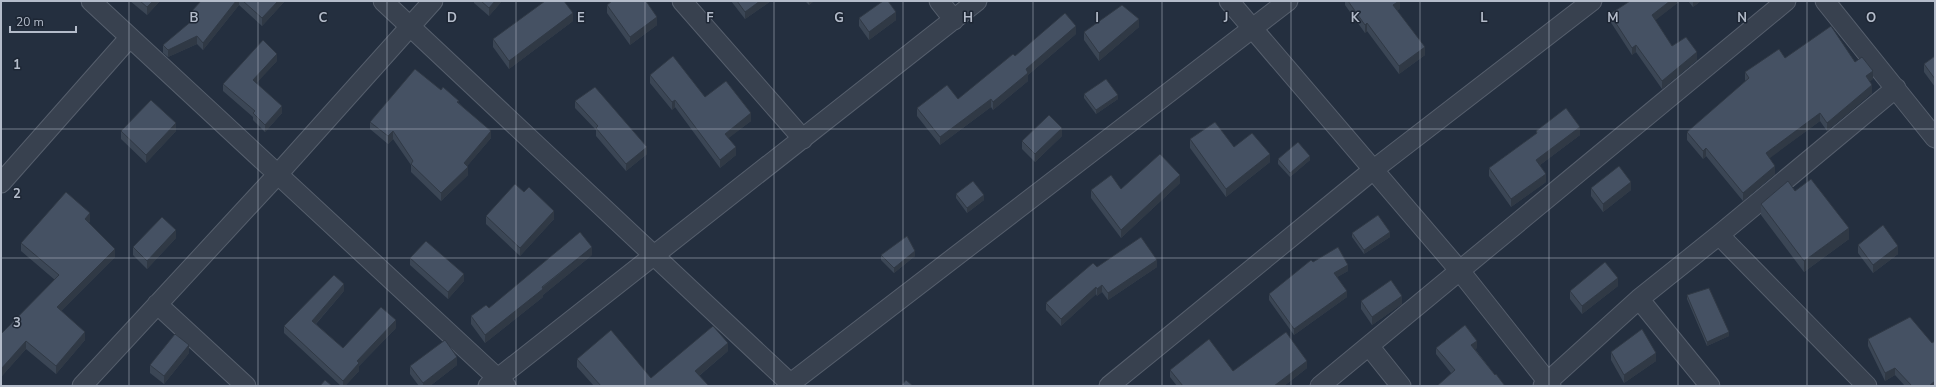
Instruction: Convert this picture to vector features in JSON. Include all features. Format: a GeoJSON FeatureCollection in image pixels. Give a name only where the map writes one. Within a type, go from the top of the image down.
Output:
{"type":"FeatureCollection","features":[{"type":"Feature","properties":{"kind":"street"},"geometry":{"type":"LineString","coordinates":[[91,1],[278,174],[497,383],[654,256],[977,1]]}},
{"type":"Feature","properties":{"kind":"street"},"geometry":{"type":"LineString","coordinates":[[383,1],[790,385],[1288,1]]}},
{"type":"Feature","properties":{"kind":"street"},"geometry":{"type":"LineString","coordinates":[[82,386],[278,174],[433,1]]}},
{"type":"Feature","properties":{"kind":"street"},"geometry":{"type":"LineString","coordinates":[[682,1],[803,139]]}},
{"type":"Feature","properties":{"kind":"street"},"geometry":{"type":"LineString","coordinates":[[939,1],[954,20]]}},
{"type":"Feature","properties":{"kind":"street"},"geometry":{"type":"LineString","coordinates":[[1229,1],[1460,271],[1547,385],[1639,299],[1719,235],[1896,88]]}},
{"type":"Feature","properties":{"kind":"street"},"geometry":{"type":"LineString","coordinates":[[1109,386],[1373,170],[1592,1]]}},
{"type":"Feature","properties":{"kind":"street"},"geometry":{"type":"LineString","coordinates":[[1320,386],[1786,1]]}},
{"type":"Feature","properties":{"kind":"street"},"geometry":{"type":"LineString","coordinates":[[1825,1],[1935,138]]}},
{"type":"Feature","properties":{"kind":"street"},"geometry":{"type":"LineString","coordinates":[[1,183],[130,37]]}},
{"type":"Feature","properties":{"kind":"street"},"geometry":{"type":"LineString","coordinates":[[1719,235],[1867,386]]}},
{"type":"Feature","properties":{"kind":"street"},"geometry":{"type":"LineString","coordinates":[[1639,299],[1710,386]]}},
{"type":"Feature","properties":{"kind":"street"},"geometry":{"type":"LineString","coordinates":[[158,304],[246,386]]}},
{"type":"Feature","properties":{"kind":"street"},"geometry":{"type":"LineString","coordinates":[[1369,346],[1401,386]]}},
{"type":"Feature","properties":{"kind":"building"},"geometry":{"type":"Polygon","coordinates":[[[140,1],[153,1],[147,7],[140,1]]]}},
{"type":"Feature","properties":{"kind":"building"},"geometry":{"type":"Polygon","coordinates":[[[201,1],[236,1],[203,43],[197,36],[168,50],[163,45],[194,19],[191,12],[201,1]]]}},
{"type":"Feature","properties":{"kind":"building"},"geometry":{"type":"Polygon","coordinates":[[[243,1],[278,1],[262,18],[243,1]]]}},
{"type":"Feature","properties":{"kind":"building"},"geometry":{"type":"Polygon","coordinates":[[[481,1],[495,1],[489,8],[481,1]]]}},
{"type":"Feature","properties":{"kind":"building"},"geometry":{"type":"Polygon","coordinates":[[[545,1],[564,1],[573,13],[509,61],[493,39],[545,1]]]}},
{"type":"Feature","properties":{"kind":"building"},"geometry":{"type":"Polygon","coordinates":[[[612,1],[646,1],[657,17],[630,37],[607,5],[612,1]]]}},
{"type":"Feature","properties":{"kind":"building"},"geometry":{"type":"Polygon","coordinates":[[[737,1],[760,1],[745,12],[737,1]]]}},
{"type":"Feature","properties":{"kind":"building"},"geometry":{"type":"Polygon","coordinates":[[[883,1],[888,1],[896,12],[869,32],[859,18],[883,1]]]}},
{"type":"Feature","properties":{"kind":"building"},"geometry":{"type":"Polygon","coordinates":[[[1348,1],[1399,1],[1393,5],[1425,47],[1399,66],[1367,23],[1365,25],[1348,1]]]}},
{"type":"Feature","properties":{"kind":"building"},"geometry":{"type":"Polygon","coordinates":[[[1630,1],[1670,1],[1652,15],[1672,46],[1686,37],[1697,52],[1662,81],[1636,45],[1632,48],[1610,14],[1630,1]]]}},
{"type":"Feature","properties":{"kind":"building"},"geometry":{"type":"Polygon","coordinates":[[[1122,5],[1139,19],[1099,53],[1084,32],[1122,5]]]}},
{"type":"Feature","properties":{"kind":"building"},"geometry":{"type":"Polygon","coordinates":[[[1065,13],[1076,26],[1026,69],[1028,73],[993,102],[991,99],[940,137],[917,108],[947,85],[958,99],[1013,54],[1015,56],[1065,13]]]}},
{"type":"Feature","properties":{"kind":"building"},"geometry":{"type":"Polygon","coordinates":[[[1831,26],[1855,62],[1862,57],[1873,71],[1866,76],[1872,85],[1827,123],[1820,113],[1766,153],[1775,166],[1743,193],[1706,148],[1703,151],[1687,132],[1749,78],[1745,72],[1779,49],[1785,58],[1831,26]]]}},
{"type":"Feature","properties":{"kind":"building"},"geometry":{"type":"Polygon","coordinates":[[[263,40],[277,54],[253,80],[282,106],[265,125],[253,113],[255,111],[223,84],[263,40]]]}},
{"type":"Feature","properties":{"kind":"building"},"geometry":{"type":"Polygon","coordinates":[[[673,56],[705,97],[726,81],[751,113],[725,134],[736,147],[720,160],[675,100],[672,102],[650,75],[673,56]]]}},
{"type":"Feature","properties":{"kind":"building"},"geometry":{"type":"Polygon","coordinates":[[[1935,56],[1935,79],[1924,64],[1935,56]]]}},
{"type":"Feature","properties":{"kind":"building"},"geometry":{"type":"Polygon","coordinates":[[[415,69],[441,90],[443,87],[459,101],[457,102],[491,131],[464,163],[468,167],[441,193],[411,164],[413,161],[393,131],[388,136],[370,122],[415,69]]]}},
{"type":"Feature","properties":{"kind":"building"},"geometry":{"type":"Polygon","coordinates":[[[1106,79],[1118,95],[1096,110],[1084,94],[1106,79]]]}},
{"type":"Feature","properties":{"kind":"building"},"geometry":{"type":"Polygon","coordinates":[[[595,87],[647,147],[626,164],[596,128],[598,126],[575,101],[595,87]]]}},
{"type":"Feature","properties":{"kind":"building"},"geometry":{"type":"Polygon","coordinates":[[[151,100],[176,123],[146,155],[121,131],[151,100]]]}},
{"type":"Feature","properties":{"kind":"building"},"geometry":{"type":"Polygon","coordinates":[[[1566,108],[1580,127],[1536,160],[1546,174],[1511,199],[1489,168],[1537,133],[1536,131],[1566,108]]]}},
{"type":"Feature","properties":{"kind":"building"},"geometry":{"type":"Polygon","coordinates":[[[1049,115],[1062,128],[1035,154],[1022,141],[1049,115]]]}},
{"type":"Feature","properties":{"kind":"building"},"geometry":{"type":"Polygon","coordinates":[[[1215,122],[1234,147],[1252,133],[1270,154],[1226,189],[1190,139],[1215,122]]]}},
{"type":"Feature","properties":{"kind":"building"},"geometry":{"type":"Polygon","coordinates":[[[1298,142],[1310,156],[1290,173],[1278,159],[1298,142]]]}},
{"type":"Feature","properties":{"kind":"building"},"geometry":{"type":"Polygon","coordinates":[[[1160,154],[1180,175],[1121,230],[1091,190],[1111,175],[1121,189],[1160,154]]]}},
{"type":"Feature","properties":{"kind":"building"},"geometry":{"type":"Polygon","coordinates":[[[1619,166],[1631,182],[1603,204],[1591,188],[1619,166]]]}},
{"type":"Feature","properties":{"kind":"building"},"geometry":{"type":"Polygon","coordinates":[[[1811,179],[1849,228],[1804,261],[1761,204],[1788,181],[1795,191],[1811,179]]]}},
{"type":"Feature","properties":{"kind":"building"},"geometry":{"type":"Polygon","coordinates":[[[973,181],[984,195],[967,208],[956,194],[973,181]]]}},
{"type":"Feature","properties":{"kind":"building"},"geometry":{"type":"Polygon","coordinates":[[[515,184],[524,192],[529,187],[554,211],[520,248],[486,216],[515,184]]]}},
{"type":"Feature","properties":{"kind":"building"},"geometry":{"type":"Polygon","coordinates":[[[66,192],[90,213],[85,219],[115,249],[57,307],[85,332],[56,366],[26,341],[1,369],[1,334],[59,275],[21,243],[66,192]]]}},
{"type":"Feature","properties":{"kind":"building"},"geometry":{"type":"Polygon","coordinates":[[[1378,215],[1390,232],[1364,250],[1352,233],[1378,215]]]}},
{"type":"Feature","properties":{"kind":"building"},"geometry":{"type":"Polygon","coordinates":[[[162,217],[176,230],[147,261],[133,247],[162,217]]]}},
{"type":"Feature","properties":{"kind":"building"},"geometry":{"type":"Polygon","coordinates":[[[1883,225],[1898,246],[1873,265],[1858,245],[1883,225]]]}},
{"type":"Feature","properties":{"kind":"building"},"geometry":{"type":"Polygon","coordinates":[[[580,232],[592,247],[542,287],[543,289],[485,335],[471,316],[486,305],[489,308],[580,232]]]}},
{"type":"Feature","properties":{"kind":"building"},"geometry":{"type":"Polygon","coordinates":[[[907,236],[915,251],[894,268],[881,255],[907,236]]]}},
{"type":"Feature","properties":{"kind":"building"},"geometry":{"type":"Polygon","coordinates":[[[1141,237],[1157,260],[1108,293],[1102,285],[1097,289],[1096,287],[1061,319],[1046,303],[1093,263],[1097,267],[1141,237]]]}},
{"type":"Feature","properties":{"kind":"building"},"geometry":{"type":"Polygon","coordinates":[[[426,241],[464,274],[448,292],[410,258],[426,241]]]}},
{"type":"Feature","properties":{"kind":"building"},"geometry":{"type":"Polygon","coordinates":[[[1338,247],[1348,265],[1334,273],[1347,291],[1294,329],[1269,294],[1311,260],[1313,262],[1338,247]]]}},
{"type":"Feature","properties":{"kind":"building"},"geometry":{"type":"Polygon","coordinates":[[[1605,262],[1618,278],[1582,306],[1570,291],[1605,262]]]}},
{"type":"Feature","properties":{"kind":"building"},"geometry":{"type":"Polygon","coordinates":[[[334,275],[344,284],[312,321],[343,348],[381,307],[396,320],[357,361],[359,363],[343,381],[284,326],[334,275]]]}},
{"type":"Feature","properties":{"kind":"building"},"geometry":{"type":"Polygon","coordinates":[[[1391,280],[1402,296],[1372,317],[1361,301],[1391,280]]]}},
{"type":"Feature","properties":{"kind":"building"},"geometry":{"type":"Polygon","coordinates":[[[1709,288],[1729,332],[1707,342],[1687,295],[1709,288]]]}},
{"type":"Feature","properties":{"kind":"building"},"geometry":{"type":"Polygon","coordinates":[[[1910,317],[1932,343],[1935,341],[1935,381],[1929,386],[1912,386],[1895,368],[1885,373],[1868,339],[1910,317]]]}},
{"type":"Feature","properties":{"kind":"building"},"geometry":{"type":"Polygon","coordinates":[[[1465,325],[1477,341],[1471,345],[1505,386],[1437,386],[1455,370],[1436,348],[1465,325]]]}},
{"type":"Feature","properties":{"kind":"building"},"geometry":{"type":"Polygon","coordinates":[[[713,326],[728,343],[695,371],[709,386],[601,386],[577,359],[611,330],[651,378],[713,326]]]}},
{"type":"Feature","properties":{"kind":"building"},"geometry":{"type":"Polygon","coordinates":[[[1642,329],[1656,353],[1624,375],[1611,352],[1642,329]]]}},
{"type":"Feature","properties":{"kind":"building"},"geometry":{"type":"Polygon","coordinates":[[[1286,332],[1307,361],[1274,386],[1183,386],[1170,370],[1209,339],[1233,371],[1286,332]]]}},
{"type":"Feature","properties":{"kind":"building"},"geometry":{"type":"Polygon","coordinates":[[[175,334],[189,345],[164,376],[150,365],[175,334]]]}},
{"type":"Feature","properties":{"kind":"building"},"geometry":{"type":"Polygon","coordinates":[[[445,340],[457,357],[423,383],[410,366],[445,340]]]}},
{"type":"Feature","properties":{"kind":"building"},"geometry":{"type":"Polygon","coordinates":[[[325,380],[332,386],[320,386],[325,380]]]}},
{"type":"Feature","properties":{"kind":"building"},"geometry":{"type":"Polygon","coordinates":[[[906,380],[913,386],[901,386],[906,380]]]}}]}
